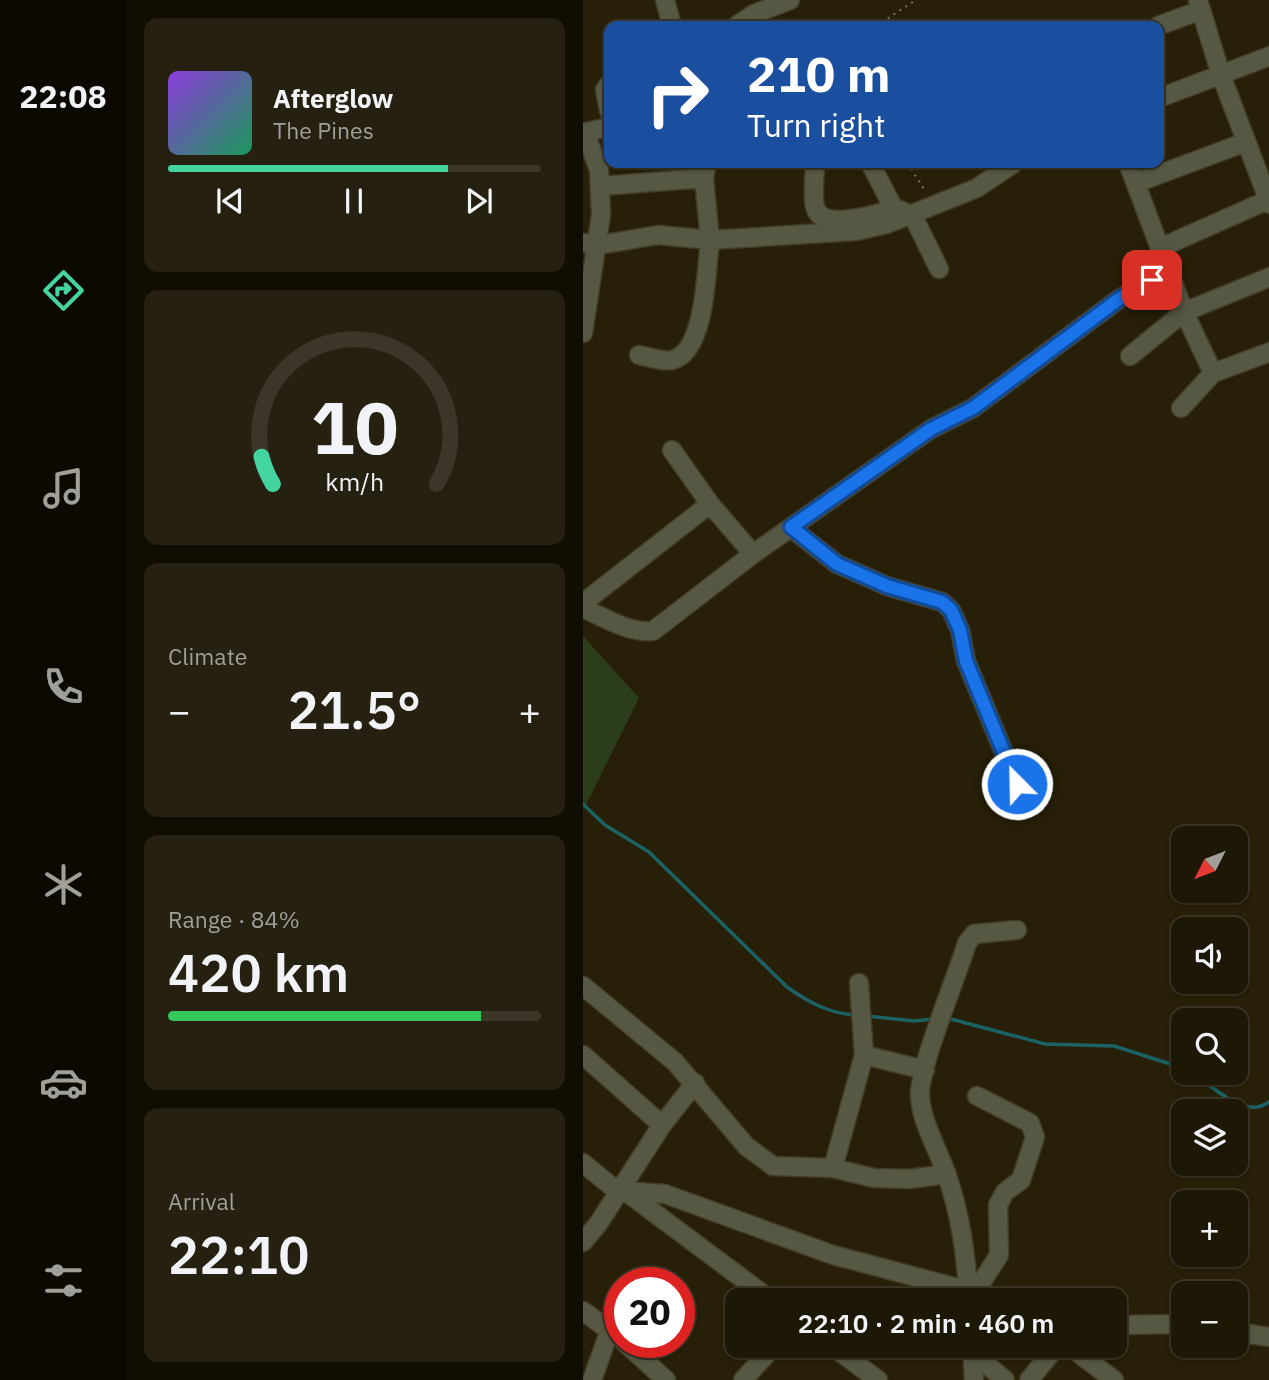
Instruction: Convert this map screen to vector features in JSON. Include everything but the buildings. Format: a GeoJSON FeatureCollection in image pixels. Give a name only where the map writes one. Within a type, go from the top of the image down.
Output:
{"type":"FeatureCollection","features":[{"type":"Feature","properties":{"kind":"street"},"geometry":{"type":"LineString","coordinates":[[665,0],[671,21]]}},
{"type":"Feature","properties":{"kind":"street"},"geometry":{"type":"LineString","coordinates":[[744,21],[789,0]]}},
{"type":"Feature","properties":{"kind":"street"},"geometry":{"type":"LineString","coordinates":[[1161,248],[1269,201],[1221,75],[1199,5],[1164,23]]}},
{"type":"Feature","properties":{"kind":"street"},"geometry":{"type":"LineString","coordinates":[[1164,96],[1269,56]]}},
{"type":"Feature","properties":{"kind":"street"},"geometry":{"type":"LineString","coordinates":[[583,333],[591,244],[601,187],[599,170],[584,133],[604,128]]}},
{"type":"Feature","properties":{"kind":"street"},"geometry":{"type":"LineString","coordinates":[[1136,183],[1246,142]]}},
{"type":"Feature","properties":{"kind":"street"},"geometry":{"type":"LineString","coordinates":[[815,168],[815,208],[825,218],[871,216],[893,207]]}},
{"type":"Feature","properties":{"kind":"street"},"geometry":{"type":"LineString","coordinates":[[873,168],[893,207],[913,216],[939,269]]}},
{"type":"Feature","properties":{"kind":"street"},"geometry":{"type":"LineString","coordinates":[[591,244],[658,235],[710,240],[856,230],[913,216],[938,206],[977,188],[1007,168]]}},
{"type":"Feature","properties":{"kind":"street"},"geometry":{"type":"LineString","coordinates":[[1130,168],[1184,312],[1212,373]]}},
{"type":"Feature","properties":{"kind":"street"},"geometry":{"type":"LineString","coordinates":[[601,187],[706,170],[710,240],[702,310],[691,347],[680,357],[669,361],[639,355]]}},
{"type":"Feature","properties":{"kind":"street"},"geometry":{"type":"LineString","coordinates":[[710,505],[583,605],[632,629],[653,631],[753,554],[931,429],[973,408],[1119,299],[1169,270]]}},
{"type":"Feature","properties":{"kind":"street"},"geometry":{"type":"LineString","coordinates":[[1130,356],[1184,312],[1269,277]]}},
{"type":"Feature","properties":{"kind":"street"},"geometry":{"type":"LineString","coordinates":[[1181,408],[1212,373],[1269,352]]}},
{"type":"Feature","properties":{"kind":"street"},"geometry":{"type":"LineString","coordinates":[[672,450],[710,505],[753,554]]}},
{"type":"Feature","properties":{"kind":"street"},"geometry":{"type":"LineString","coordinates":[[791,527],[837,564],[887,586],[942,602],[951,610],[960,630],[966,661],[1017,784]]}},
{"type":"Feature","properties":{"kind":"street"},"geometry":{"type":"LineString","coordinates":[[970,1288],[947,1174],[928,1129],[920,1096],[925,1070],[967,943],[974,934],[1017,930]]}},
{"type":"Feature","properties":{"kind":"street"},"geometry":{"type":"LineString","coordinates":[[833,1168],[864,1055],[859,983]]}},
{"type":"Feature","properties":{"kind":"street"},"geometry":{"type":"LineString","coordinates":[[583,986],[675,1062],[759,1158],[773,1166],[833,1168],[874,1178],[909,1179],[947,1174]]}},
{"type":"Feature","properties":{"kind":"street"},"geometry":{"type":"LineString","coordinates":[[583,1055],[662,1125]]}},
{"type":"Feature","properties":{"kind":"street"},"geometry":{"type":"LineString","coordinates":[[864,1055],[925,1070]]}},
{"type":"Feature","properties":{"kind":"street"},"geometry":{"type":"LineString","coordinates":[[583,1242],[621,1191],[662,1125],[695,1083]]}},
{"type":"Feature","properties":{"kind":"street"},"geometry":{"type":"LineString","coordinates":[[975,1288],[998,1255],[998,1205],[1005,1192],[1021,1180],[1036,1137],[1030,1123],[977,1096]]}},
{"type":"Feature","properties":{"kind":"street"},"geometry":{"type":"LineString","coordinates":[[583,1163],[754,1288]]}},
{"type":"Feature","properties":{"kind":"street"},"geometry":{"type":"LineString","coordinates":[[621,1191],[665,1194],[833,1255],[951,1288]]}},
{"type":"Feature","properties":{"kind":"street"},"geometry":{"type":"LineString","coordinates":[[583,1311],[604,1326]]}},
{"type":"Feature","properties":{"kind":"street"},"geometry":{"type":"LineString","coordinates":[[1127,1325],[1171,1324]]}},
{"type":"Feature","properties":{"kind":"street"},"geometry":{"type":"LineString","coordinates":[[1248,1334],[1269,1337]]}},
{"type":"Feature","properties":{"kind":"street"},"geometry":{"type":"LineString","coordinates":[[592,1380],[604,1356]]}},
{"type":"Feature","properties":{"kind":"street"},"geometry":{"type":"LineString","coordinates":[[640,1358],[661,1378]]}},
{"type":"Feature","properties":{"kind":"street"},"geometry":{"type":"LineString","coordinates":[[743,1380],[763,1358]]}},
{"type":"Feature","properties":{"kind":"street"},"geometry":{"type":"LineString","coordinates":[[848,1358],[878,1380]]}},
{"type":"Feature","properties":{"kind":"street"},"geometry":{"type":"LineString","coordinates":[[973,1358],[974,1380]]}},
{"type":"Feature","properties":{"kind":"street"},"geometry":{"type":"LineString","coordinates":[[982,1358],[1005,1380]]}},
{"type":"Feature","properties":{"kind":"street"},"geometry":{"type":"LineString","coordinates":[[1029,1380],[1047,1358]]}},
{"type":"Feature","properties":{"kind":"street"},"geometry":{"type":"LineString","coordinates":[[1085,1358],[1114,1380]]}},
{"type":"Feature","properties":{"kind":"path"},"geometry":{"type":"LineString","coordinates":[[884,21],[916,0]]}},
{"type":"Feature","properties":{"kind":"path"},"geometry":{"type":"LineString","coordinates":[[911,168],[938,206]]}},
{"type":"Feature","properties":{"kind":"green space"},"geometry":{"type":"Polygon","coordinates":[[[583,636],[639,698],[583,811],[583,636]]]}},
{"type":"Feature","properties":{"kind":"waterway"},"geometry":{"type":"LineString","coordinates":[[583,804],[605,825],[649,852],[787,987],[820,1006],[856,1015]]}},
{"type":"Feature","properties":{"kind":"waterway"},"geometry":{"type":"LineString","coordinates":[[867,1016],[914,1021],[933,1019]]}},
{"type":"Feature","properties":{"kind":"waterway"},"geometry":{"type":"LineString","coordinates":[[947,1018],[1045,1044],[1114,1046],[1171,1064]]}},
{"type":"Feature","properties":{"kind":"waterway"},"geometry":{"type":"LineString","coordinates":[[1209,1085],[1229,1099],[1250,1107],[1270,1101]]}},
{"type":"Feature","properties":{"kind":"route"},"geometry":{"type":"LineString","coordinates":[[1017,784],[966,661],[960,630],[951,610],[942,602],[887,586],[837,564],[791,527],[931,429],[973,408],[1119,299],[1152,280]]}}]}
